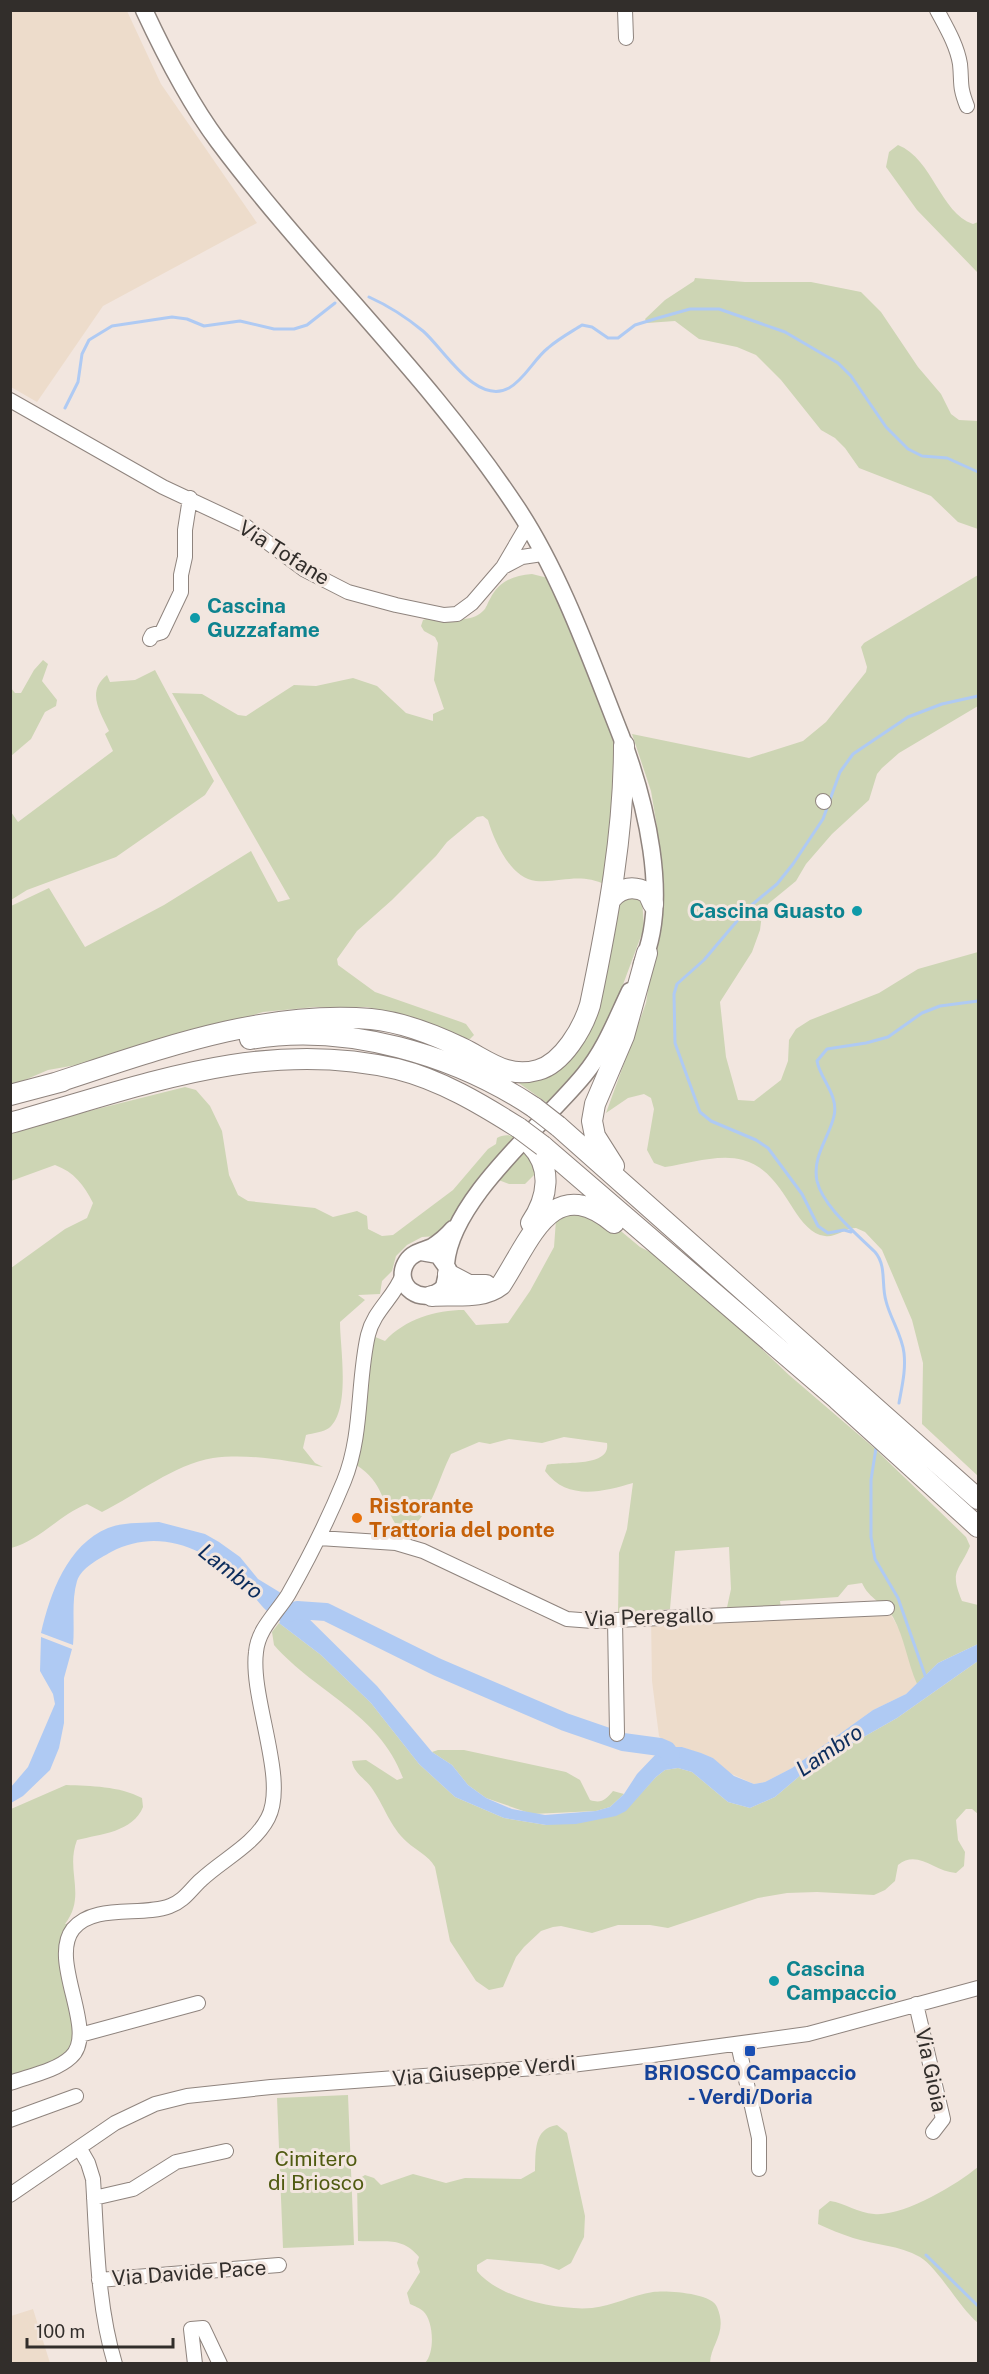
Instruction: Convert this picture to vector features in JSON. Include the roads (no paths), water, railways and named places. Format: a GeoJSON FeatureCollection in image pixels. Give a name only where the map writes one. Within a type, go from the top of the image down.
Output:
{"type":"FeatureCollection","features":[{"type":"Feature","properties":{"kind":"highway"},"geometry":{"type":"LineString","coordinates":[[52,1084],[164,1047],[228,1030],[285,1020],[330,1018],[373,1019],[414,1029],[462,1047],[499,1069],[524,1072],[538,1070],[552,1063],[586,1019],[611,899],[621,820],[624,745]]}},
{"type":"Feature","properties":{"kind":"highway"},"geometry":{"type":"LineString","coordinates":[[611,899],[622,889],[635,888],[648,893],[653,904]]}},
{"type":"Feature","properties":{"kind":"highway"},"geometry":{"type":"LineString","coordinates":[[647,953],[624,1036],[595,1104],[592,1121],[595,1136],[613,1165],[754,1294],[810,1351]]}},
{"type":"Feature","properties":{"kind":"highway"},"geometry":{"type":"LineString","coordinates":[[10,1095],[217,1045],[259,1038],[320,1034],[358,1039],[458,1067],[515,1095],[558,1126],[978,1498]]}},
{"type":"Feature","properties":{"kind":"highway"},"geometry":{"type":"LineString","coordinates":[[10,1123],[184,1074],[244,1062],[316,1057],[398,1069],[451,1089],[526,1138],[740,1316],[976,1525]]}},
{"type":"Feature","properties":{"kind":"highway"},"geometry":{"type":"LineString","coordinates":[[447,1269],[469,1285],[484,1285],[491,1282],[533,1221],[542,1202],[546,1182],[543,1162],[526,1138]]}},
{"type":"Feature","properties":{"kind":"highway"},"geometry":{"type":"LineString","coordinates":[[424,1295],[478,1295],[495,1289],[501,1285],[544,1218],[559,1206],[580,1203],[597,1209],[702,1290],[740,1316]]}},
{"type":"Feature","properties":{"kind":"main road"},"geometry":{"type":"LineString","coordinates":[[144,10],[161,46],[217,139],[452,419],[514,504],[542,554],[590,657],[640,788],[652,859],[653,904],[647,953],[608,1040],[596,1060],[520,1143],[459,1223],[442,1241],[410,1257],[403,1274],[407,1286],[424,1295],[444,1287],[449,1245],[459,1223]]}},
{"type":"Feature","properties":{"kind":"main road"},"geometry":{"type":"LineString","coordinates":[[159,10],[156,20],[161,46]]}},
{"type":"Feature","properties":{"kind":"main road"},"geometry":{"type":"LineString","coordinates":[[421,1252],[433,1252],[447,1269]]}},
{"type":"Feature","properties":{"kind":"street"},"geometry":{"type":"LineString","coordinates":[[625,10],[626,38]]}},
{"type":"Feature","properties":{"kind":"street"},"geometry":{"type":"LineString","coordinates":[[937,10],[955,45],[960,64],[959,87],[967,106]]}},
{"type":"Feature","properties":{"kind":"street","name":"Via Tofane"},"geometry":{"type":"LineString","coordinates":[[10,399],[163,487],[244,525],[311,573],[348,592],[444,615],[457,614],[472,603],[503,567],[527,526]]}},
{"type":"Feature","properties":{"kind":"street"},"geometry":{"type":"LineString","coordinates":[[150,639],[152,635],[162,632],[181,592],[185,530],[190,498]]}},
{"type":"Feature","properties":{"kind":"street","name":"Via Tofane"},"geometry":{"type":"LineString","coordinates":[[503,567],[522,557],[542,554]]}},
{"type":"Feature","properties":{"kind":"street"},"geometry":{"type":"LineString","coordinates":[[10,2083],[71,2057],[79,2043],[80,2035],[66,1948],[73,1929],[90,1917],[150,1912],[177,1902],[243,1846],[268,1818],[273,1801],[273,1780],[255,1674],[257,1642],[263,1629],[286,1597],[319,1538],[345,1477],[356,1436],[364,1358],[376,1314],[397,1287],[403,1274]]}},
{"type":"Feature","properties":{"kind":"street"},"geometry":{"type":"LineString","coordinates":[[376,1314],[389,1304],[424,1295]]}},
{"type":"Feature","properties":{"kind":"street","name":"Via Peregallo"},"geometry":{"type":"LineString","coordinates":[[319,1538],[396,1544],[423,1551],[567,1619],[615,1620],[887,1608]]}},
{"type":"Feature","properties":{"kind":"street"},"geometry":{"type":"LineString","coordinates":[[615,1620],[617,1734]]}},
{"type":"Feature","properties":{"kind":"street","name":"Via Giuseppe Verdi"},"geometry":{"type":"LineString","coordinates":[[10,2195],[80,2149],[115,2122],[155,2104],[188,2096],[271,2087],[563,2066],[738,2044],[808,2034],[978,1988]]}},
{"type":"Feature","properties":{"kind":"street"},"geometry":{"type":"LineString","coordinates":[[80,2035],[198,2003]]}},
{"type":"Feature","properties":{"kind":"street","name":"Via Gioia"},"geometry":{"type":"LineString","coordinates":[[916,2004],[944,2119],[933,2132]]}},
{"type":"Feature","properties":{"kind":"street"},"geometry":{"type":"LineString","coordinates":[[738,2044],[759,2138],[759,2169]]}},
{"type":"Feature","properties":{"kind":"street"},"geometry":{"type":"LineString","coordinates":[[10,2120],[76,2096]]}},
{"type":"Feature","properties":{"kind":"street"},"geometry":{"type":"LineString","coordinates":[[80,2149],[91,2171],[99,2280],[106,2333],[115,2364]]}},
{"type":"Feature","properties":{"kind":"street"},"geometry":{"type":"LineString","coordinates":[[94,2198],[133,2189],[177,2162],[226,2151]]}},
{"type":"Feature","properties":{"kind":"street","name":"Via Davide Pace"},"geometry":{"type":"LineString","coordinates":[[99,2280],[279,2265]]}},
{"type":"Feature","properties":{"kind":"street"},"geometry":{"type":"LineString","coordinates":[[195,2364],[191,2329],[203,2328],[220,2364]]}},
{"type":"Feature","properties":{"kind":"water"},"geometry":{"type":"Polygon","coordinates":[[[159,1522],[205,1534],[219,1542],[240,1557],[258,1579],[281,1593],[267,1611],[240,1580],[196,1550],[163,1541],[146,1541],[111,1552],[91,1564],[79,1576],[74,1597],[73,1645],[41,1633],[62,1572],[82,1546],[94,1536],[114,1526],[159,1522]]]}},
{"type":"Feature","properties":{"kind":"water"},"geometry":{"type":"Polygon","coordinates":[[[293,1603],[377,1686],[432,1752],[452,1765],[468,1785],[486,1798],[512,1809],[545,1815],[596,1811],[610,1807],[624,1794],[637,1774],[657,1753],[668,1747],[682,1747],[713,1758],[734,1776],[754,1784],[765,1782],[792,1768],[873,1710],[906,1694],[938,1663],[978,1644],[978,1661],[897,1718],[809,1768],[775,1797],[750,1808],[728,1802],[692,1772],[678,1768],[665,1770],[626,1811],[616,1816],[576,1824],[546,1825],[504,1818],[455,1797],[419,1764],[371,1703],[321,1655],[279,1623],[293,1603]]]}},
{"type":"Feature","properties":{"kind":"water"},"geometry":{"type":"Polygon","coordinates":[[[41,1637],[72,1649],[64,1678],[64,1723],[59,1748],[50,1770],[23,1796],[11,1803],[11,1787],[28,1767],[55,1704],[53,1694],[40,1671],[41,1637]]]}},
{"type":"Feature","properties":{"kind":"waterway"},"geometry":{"type":"LineString","coordinates":[[369,297],[397,312],[423,331],[473,383],[485,389],[497,391],[515,384],[548,348],[582,325],[592,327],[608,338],[618,338],[635,325],[658,318],[690,309],[719,309],[785,332],[838,363],[851,376],[886,427],[908,449],[922,456],[947,458],[978,472]]}},
{"type":"Feature","properties":{"kind":"waterway"},"geometry":{"type":"LineString","coordinates":[[65,408],[78,382],[82,354],[89,340],[112,326],[172,317],[187,319],[204,326],[240,321],[274,329],[294,329],[307,325],[335,303]]}},
{"type":"Feature","properties":{"kind":"waterway"},"geometry":{"type":"LineString","coordinates":[[851,1232],[844,1230],[828,1233],[818,1226],[802,1194],[768,1148],[756,1140],[711,1121],[700,1112],[675,1043],[674,994],[677,984],[704,960],[748,908],[777,884],[793,864],[823,819],[840,772],[853,754],[908,717],[942,704],[978,696]]}},
{"type":"Feature","properties":{"kind":"waterway"},"geometry":{"type":"LineString","coordinates":[[899,1403],[904,1372],[904,1353],[886,1301],[879,1257],[826,1201],[817,1181],[817,1163],[832,1124],[835,1108],[832,1094],[817,1061],[827,1049],[888,1037],[922,1013],[940,1006],[978,1001]]}},
{"type":"Feature","properties":{"kind":"waterway"},"geometry":{"type":"LineString","coordinates":[[876,1448],[871,1480],[871,1537],[875,1559],[898,1598],[926,1678]]}},
{"type":"Feature","properties":{"kind":"waterway","name":"Lambro"},"geometry":{"type":"LineString","coordinates":[[285,1614],[297,1610],[326,1612],[437,1667],[565,1722],[623,1742],[660,1747],[667,1750],[671,1756]]}},
{"type":"Feature","properties":{"kind":"waterway"},"geometry":{"type":"LineString","coordinates":[[926,2255],[978,2306]]}},
{"type":"Feature","properties":{"kind":"place","name":"Cascina Guzzafame"},"geometry":{"type":"Point","coordinates":[195,618]}},
{"type":"Feature","properties":{"kind":"place","name":"Cascina Guasto"},"geometry":{"type":"Point","coordinates":[857,911]}},
{"type":"Feature","properties":{"kind":"place","name":"Ristorante Trattoria del ponte"},"geometry":{"type":"Point","coordinates":[357,1518]}},
{"type":"Feature","properties":{"kind":"place","name":"Cascina Campaccio"},"geometry":{"type":"Point","coordinates":[774,1981]}},
{"type":"Feature","properties":{"kind":"place","name":"BRIOSCO Campaccio - Verdi/Doria"},"geometry":{"type":"Point","coordinates":[750,2051]}},
{"type":"Feature","properties":{"kind":"park label","name":"Cimitero di Briosco"},"geometry":{"type":"Point","coordinates":[316,2171]}}]}
